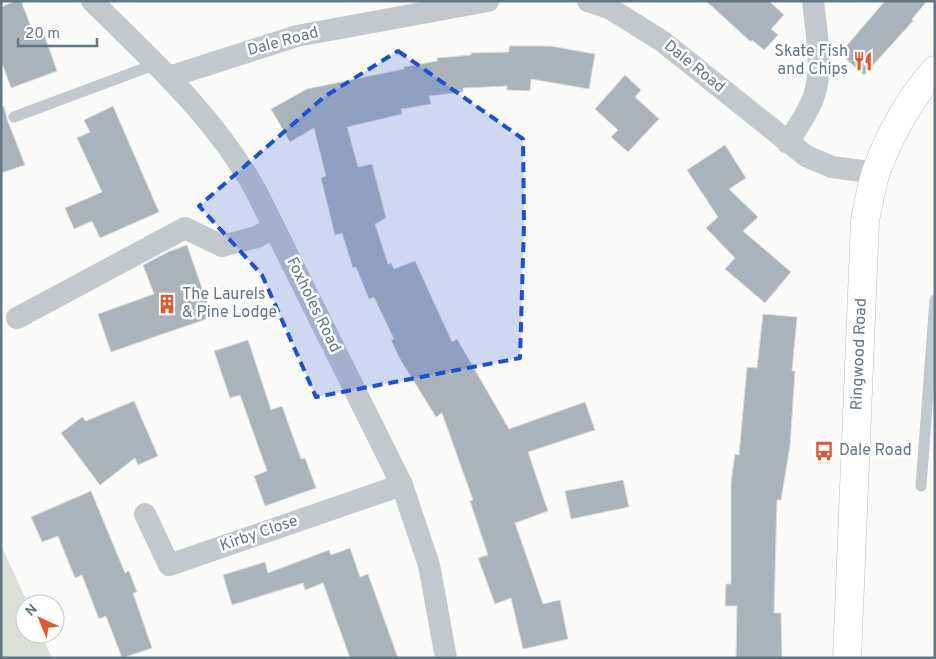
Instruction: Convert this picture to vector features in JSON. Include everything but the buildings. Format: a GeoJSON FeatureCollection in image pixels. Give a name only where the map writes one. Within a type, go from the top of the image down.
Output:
{"type":"FeatureCollection","features":[{"type":"Feature","properties":{"kind":"main road","name":"Ringwood Road"},"geometry":{"type":"LineString","coordinates":[[847,658],[864,230],[876,173],[895,130],[920,87],[935,70]]}},
{"type":"Feature","properties":{"kind":"street","name":"Foxholes Road"},"geometry":{"type":"LineString","coordinates":[[92,1],[162,70],[236,156],[274,227],[402,485],[429,565],[446,658]]}},
{"type":"Feature","properties":{"kind":"street","name":"Dale Road"},"geometry":{"type":"LineString","coordinates":[[162,70],[297,36],[488,1]]}},
{"type":"Feature","properties":{"kind":"street","name":"Dale Road"},"geometry":{"type":"LineString","coordinates":[[588,1],[609,8],[662,41],[806,156],[832,167],[876,173]]}},
{"type":"Feature","properties":{"kind":"street"},"geometry":{"type":"LineString","coordinates":[[788,143],[813,98],[818,75],[813,1]]}},
{"type":"Feature","properties":{"kind":"street"},"geometry":{"type":"LineString","coordinates":[[17,318],[185,228],[222,246],[257,237],[274,227]]}},
{"type":"Feature","properties":{"kind":"street","name":"Kirby Close"},"geometry":{"type":"LineString","coordinates":[[145,514],[169,565],[402,485]]}},
{"type":"Feature","properties":{"kind":"lane"},"geometry":{"type":"LineString","coordinates":[[14,117],[162,70]]}},
{"type":"Feature","properties":{"kind":"lane"},"geometry":{"type":"LineString","coordinates":[[921,486],[935,300]]}},
{"type":"Feature","properties":{"kind":"highlighted area"},"geometry":{"type":"Polygon","coordinates":[[[398,51],[523,139],[524,224],[520,358],[316,397],[262,275],[199,206],[324,97],[398,51]]]}},
{"type":"Feature","properties":{"kind":"shaded area"},"geometry":{"type":"Polygon","coordinates":[[[1,545],[23,594],[15,594],[15,644],[46,644],[52,658],[1,658],[1,545]]]}},
{"type":"Feature","properties":{"kind":"place","name":"Skate Fish and Chips"},"geometry":{"type":"Point","coordinates":[863,61]}},
{"type":"Feature","properties":{"kind":"place","name":"The Laurels & Pine Lodge"},"geometry":{"type":"Point","coordinates":[167,304]}},
{"type":"Feature","properties":{"kind":"place","name":"Dale Road"},"geometry":{"type":"Point","coordinates":[824,451]}}]}
